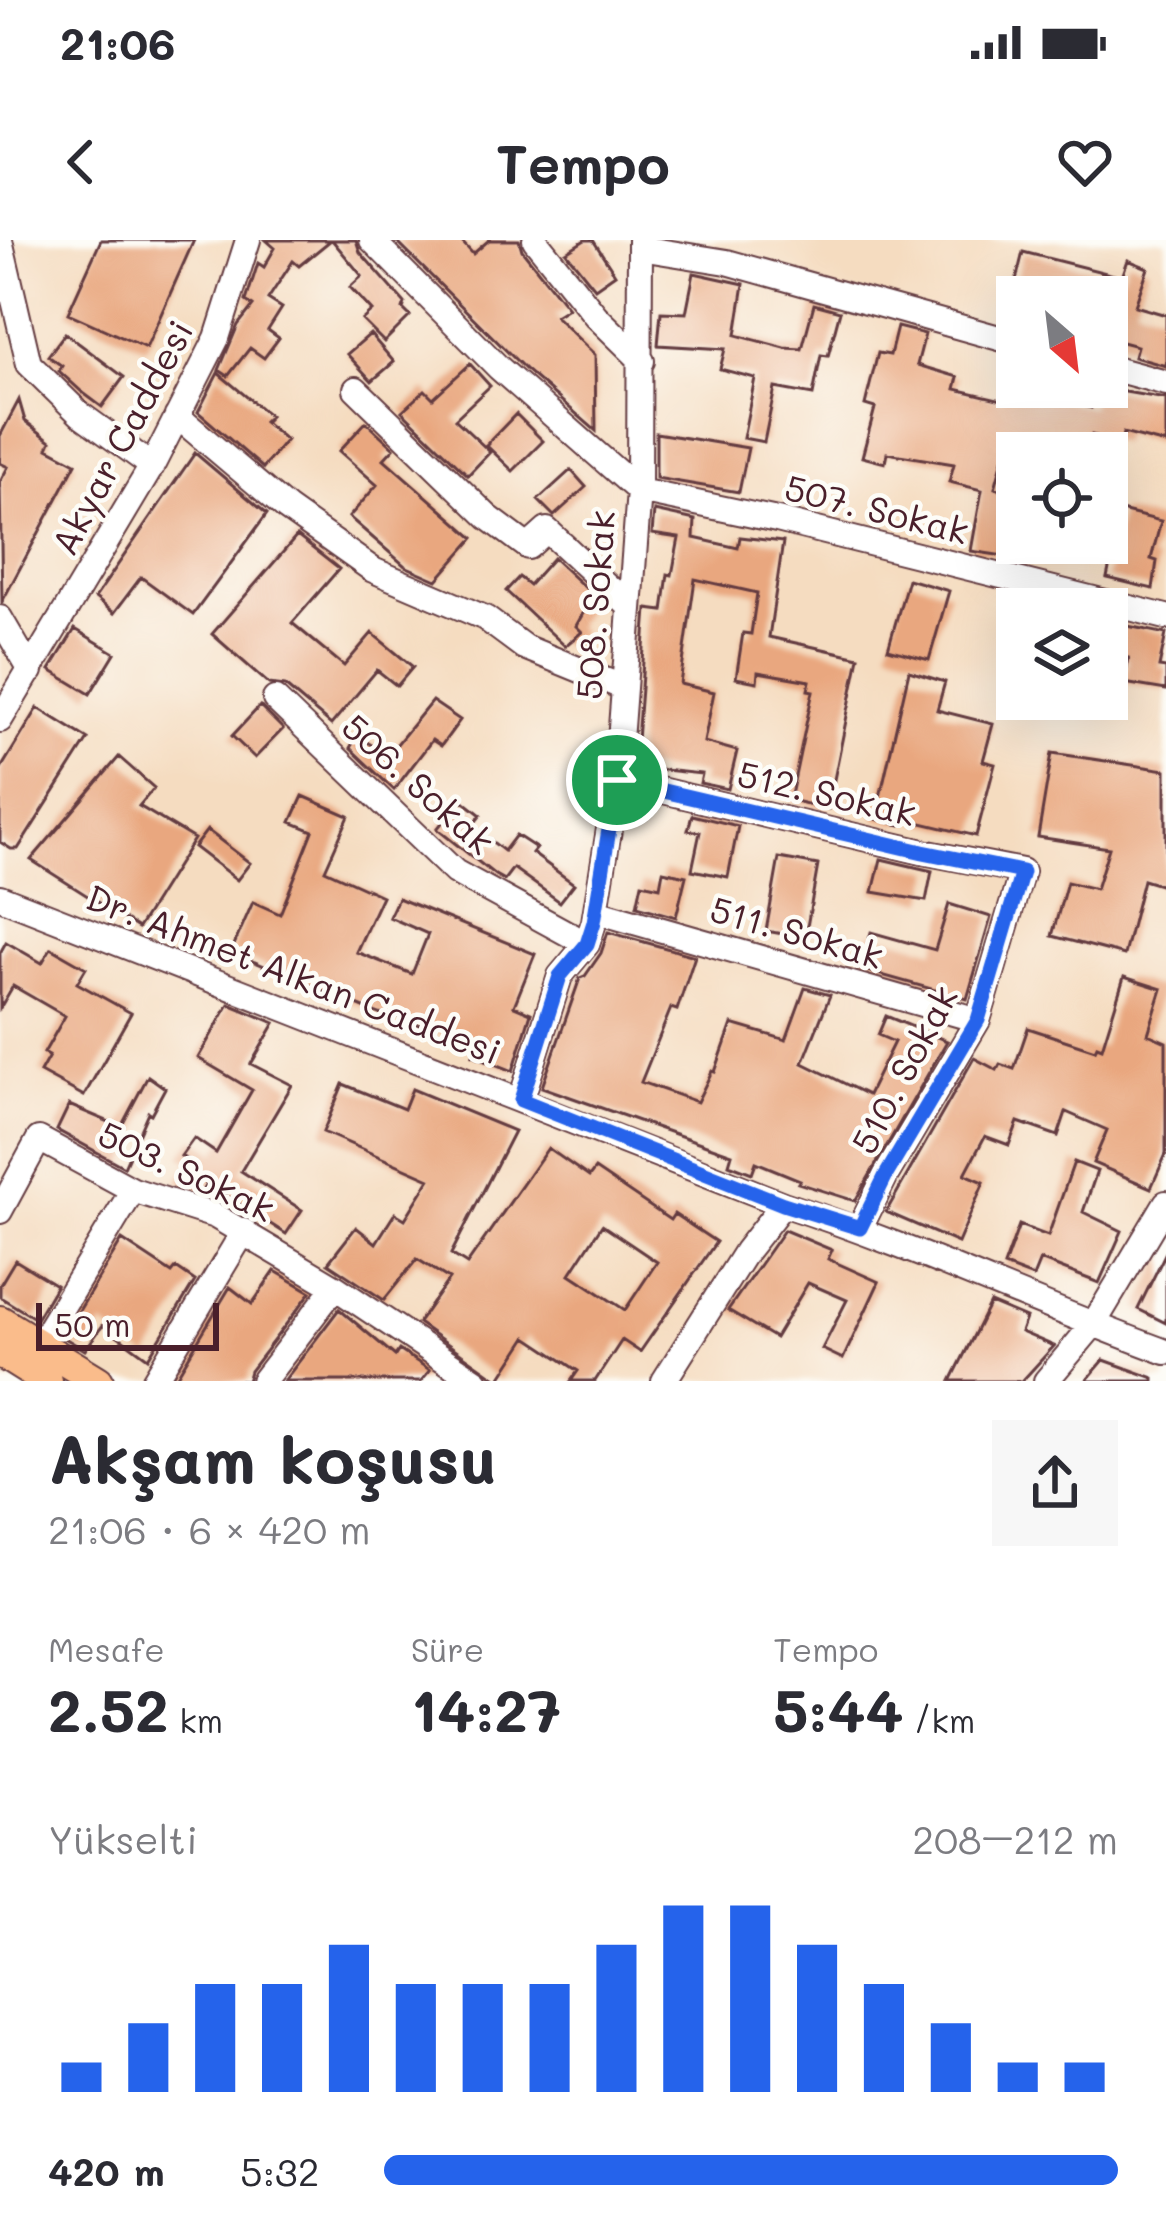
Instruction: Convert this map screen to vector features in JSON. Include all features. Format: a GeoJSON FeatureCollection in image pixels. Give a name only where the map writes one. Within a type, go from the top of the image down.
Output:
{"type":"FeatureCollection","features":[{"type":"Feature","properties":{"kind":"main road"},"geometry":{"type":"LineString","coordinates":[[0,1321],[98,1381]]}},
{"type":"Feature","properties":{"kind":"main road"},"geometry":{"type":"LineString","coordinates":[[0,1352],[46,1381]]}},
{"type":"Feature","properties":{"kind":"street"},"geometry":{"type":"LineString","coordinates":[[0,240],[29,364],[80,414],[152,466]]}},
{"type":"Feature","properties":{"kind":"street","name":"Akyar Caddesi"},"geometry":{"type":"LineString","coordinates":[[0,720],[152,466],[218,338],[248,240]]}},
{"type":"Feature","properties":{"kind":"street"},"geometry":{"type":"LineString","coordinates":[[372,240],[499,368],[639,491]]}},
{"type":"Feature","properties":{"kind":"street"},"geometry":{"type":"LineString","coordinates":[[535,240],[596,316],[642,361]]}},
{"type":"Feature","properties":{"kind":"street"},"geometry":{"type":"LineString","coordinates":[[640,244],[727,262],[996,337]]}},
{"type":"Feature","properties":{"kind":"street","name":"508. Sokak"},"geometry":{"type":"LineString","coordinates":[[521,1100],[560,976],[587,944],[617,780],[639,491],[640,244]]}},
{"type":"Feature","properties":{"kind":"street"},"geometry":{"type":"LineString","coordinates":[[1128,373],[1166,383]]}},
{"type":"Feature","properties":{"kind":"street"},"geometry":{"type":"LineString","coordinates":[[356,389],[488,517],[528,547],[547,530],[629,606]]}},
{"type":"Feature","properties":{"kind":"street"},"geometry":{"type":"LineString","coordinates":[[177,416],[287,508],[373,570],[485,618],[524,646],[622,687]]}},
{"type":"Feature","properties":{"kind":"street","name":"507. Sokak"},"geometry":{"type":"LineString","coordinates":[[639,491],[777,520],[1166,616]]}},
{"type":"Feature","properties":{"kind":"street"},"geometry":{"type":"LineString","coordinates":[[0,618],[31,671]]}},
{"type":"Feature","properties":{"kind":"street","name":"506. Sokak"},"geometry":{"type":"LineString","coordinates":[[274,699],[455,872],[587,944]]}},
{"type":"Feature","properties":{"kind":"street","name":"512. Sokak"},"geometry":{"type":"LineString","coordinates":[[617,780],[1022,872]]}},
{"type":"Feature","properties":{"kind":"street","name":"510. Sokak"},"geometry":{"type":"LineString","coordinates":[[860,1228],[978,1020],[1022,872]]}},
{"type":"Feature","properties":{"kind":"street","name":"Dr. Ahmet Alkan Caddesi"},"geometry":{"type":"LineString","coordinates":[[0,897],[783,1204],[860,1228],[1166,1352]]}},
{"type":"Feature","properties":{"kind":"street","name":"511. Sokak"},"geometry":{"type":"LineString","coordinates":[[596,911],[978,1020]]}},
{"type":"Feature","properties":{"kind":"street","name":"503. Sokak"},"geometry":{"type":"LineString","coordinates":[[0,1211],[38,1139],[134,1190],[215,1216],[244,1232],[476,1381]]}},
{"type":"Feature","properties":{"kind":"street"},"geometry":{"type":"LineString","coordinates":[[39,1345],[134,1190]]}},
{"type":"Feature","properties":{"kind":"street"},"geometry":{"type":"LineString","coordinates":[[1046,1381],[1093,1325],[1166,1203]]}},
{"type":"Feature","properties":{"kind":"street"},"geometry":{"type":"LineString","coordinates":[[664,1381],[746,1251],[783,1204]]}},
{"type":"Feature","properties":{"kind":"street"},"geometry":{"type":"LineString","coordinates":[[154,1381],[244,1232]]}},
{"type":"Feature","properties":{"kind":"street"},"geometry":{"type":"LineString","coordinates":[[263,1381],[335,1287]]}},
{"type":"Feature","properties":{"kind":"building"},"geometry":{"type":"Polygon","coordinates":[[[101,240],[194,240],[146,348],[68,313],[101,240]]]}},
{"type":"Feature","properties":{"kind":"building"},"geometry":{"type":"Polygon","coordinates":[[[266,240],[331,240],[299,266],[293,261],[268,299],[282,308],[268,330],[279,338],[264,358],[250,348],[228,376],[219,370],[238,325],[253,306],[246,301],[258,263],[264,267],[275,248],[266,240]]]}},
{"type":"Feature","properties":{"kind":"building"},"geometry":{"type":"Polygon","coordinates":[[[332,240],[356,240],[360,252],[405,303],[403,309],[410,316],[384,342],[362,320],[372,311],[350,287],[362,276],[332,240]]]}},
{"type":"Feature","properties":{"kind":"building"},"geometry":{"type":"Polygon","coordinates":[[[395,240],[460,240],[473,254],[489,240],[519,240],[568,308],[555,316],[595,355],[596,431],[526,370],[395,240]]]}},
{"type":"Feature","properties":{"kind":"building"},"geometry":{"type":"Polygon","coordinates":[[[593,240],[615,274],[595,288],[566,252],[593,240]]]}},
{"type":"Feature","properties":{"kind":"building"},"geometry":{"type":"Polygon","coordinates":[[[1023,252],[1118,276],[1017,276],[1023,252]]]}},
{"type":"Feature","properties":{"kind":"building"},"geometry":{"type":"Polygon","coordinates":[[[1128,260],[1148,268],[1135,306],[1166,315],[1166,366],[1134,357],[1137,346],[1128,344],[1128,276],[1122,276],[1128,260]]]}},
{"type":"Feature","properties":{"kind":"building"},"geometry":{"type":"Polygon","coordinates":[[[694,273],[744,284],[736,335],[785,348],[802,349],[814,304],[840,311],[828,356],[821,355],[813,395],[775,388],[764,442],[743,438],[755,378],[720,369],[725,349],[658,345],[661,312],[686,313],[694,273]]]}},
{"type":"Feature","properties":{"kind":"building"},"geometry":{"type":"Polygon","coordinates":[[[897,327],[925,334],[917,365],[958,377],[955,389],[996,399],[996,408],[1128,408],[1128,392],[1166,399],[1166,444],[1128,432],[996,432],[996,555],[971,551],[982,490],[949,482],[954,464],[887,453],[885,463],[862,457],[875,408],[865,405],[878,353],[890,355],[897,327]]]}},
{"type":"Feature","properties":{"kind":"building"},"geometry":{"type":"Polygon","coordinates":[[[65,333],[124,377],[102,407],[48,356],[65,333]]]}},
{"type":"Feature","properties":{"kind":"building"},"geometry":{"type":"Polygon","coordinates":[[[370,334],[394,362],[372,381],[347,354],[370,334]]]}},
{"type":"Feature","properties":{"kind":"building"},"geometry":{"type":"Polygon","coordinates":[[[470,364],[490,386],[455,419],[490,452],[468,475],[402,411],[425,390],[433,398],[470,364]]]}},
{"type":"Feature","properties":{"kind":"building"},"geometry":{"type":"Polygon","coordinates":[[[218,373],[270,416],[264,422],[286,440],[263,468],[198,412],[218,373]]]}},
{"type":"Feature","properties":{"kind":"building"},"geometry":{"type":"Polygon","coordinates":[[[19,400],[25,421],[51,441],[48,448],[76,463],[2,602],[0,482],[8,467],[0,463],[0,436],[19,400]]]}},
{"type":"Feature","properties":{"kind":"building"},"geometry":{"type":"Polygon","coordinates":[[[516,414],[543,441],[513,471],[486,445],[516,414]]]}},
{"type":"Feature","properties":{"kind":"building"},"geometry":{"type":"Polygon","coordinates":[[[366,422],[394,448],[384,459],[474,538],[437,580],[405,566],[349,517],[377,485],[339,451],[366,422]]]}},
{"type":"Feature","properties":{"kind":"building"},"geometry":{"type":"Polygon","coordinates":[[[656,433],[748,448],[739,492],[656,478],[656,433]]]}},
{"type":"Feature","properties":{"kind":"building"},"geometry":{"type":"Polygon","coordinates":[[[195,453],[267,514],[193,615],[141,577],[114,613],[95,598],[195,453]]]}},
{"type":"Feature","properties":{"kind":"building"},"geometry":{"type":"Polygon","coordinates":[[[571,470],[586,487],[554,516],[538,500],[571,470]]]}},
{"type":"Feature","properties":{"kind":"building"},"geometry":{"type":"Polygon","coordinates":[[[654,511],[695,520],[694,538],[738,548],[740,537],[783,542],[769,637],[859,657],[828,809],[790,800],[813,691],[808,690],[810,681],[758,672],[757,682],[736,678],[743,633],[751,634],[757,593],[695,579],[680,684],[714,692],[704,742],[737,751],[728,789],[700,783],[702,774],[635,767],[647,609],[663,611],[679,538],[652,534],[654,511]]]}},
{"type":"Feature","properties":{"kind":"building"},"geometry":{"type":"Polygon","coordinates":[[[1128,513],[1161,521],[1151,559],[1157,561],[1153,589],[1107,578],[1110,564],[1128,564],[1128,513]]]}},
{"type":"Feature","properties":{"kind":"building"},"geometry":{"type":"Polygon","coordinates":[[[297,536],[339,569],[292,623],[344,666],[372,633],[413,667],[397,686],[377,670],[331,725],[285,686],[269,684],[212,634],[297,536]]]}},
{"type":"Feature","properties":{"kind":"building"},"geometry":{"type":"Polygon","coordinates":[[[553,558],[593,595],[576,626],[582,632],[565,646],[506,591],[519,577],[529,585],[553,558]]]}},
{"type":"Feature","properties":{"kind":"building"},"geometry":{"type":"Polygon","coordinates":[[[908,579],[949,591],[929,660],[888,649],[908,579]]]}},
{"type":"Feature","properties":{"kind":"building"},"geometry":{"type":"Polygon","coordinates":[[[1128,626],[1166,634],[1159,667],[1166,668],[1166,690],[1128,684],[1128,626]]]}},
{"type":"Feature","properties":{"kind":"building"},"geometry":{"type":"Polygon","coordinates":[[[75,629],[115,653],[90,694],[50,670],[75,629]]]}},
{"type":"Feature","properties":{"kind":"building"},"geometry":{"type":"Polygon","coordinates":[[[909,671],[945,682],[937,710],[993,724],[983,761],[995,764],[976,836],[901,818],[900,825],[875,819],[909,671]]]}},
{"type":"Feature","properties":{"kind":"building"},"geometry":{"type":"Polygon","coordinates":[[[432,701],[460,720],[441,746],[432,740],[394,790],[350,748],[357,736],[388,755],[432,701]]]}},
{"type":"Feature","properties":{"kind":"building"},"geometry":{"type":"Polygon","coordinates":[[[260,706],[283,729],[255,758],[232,736],[260,706]]]}},
{"type":"Feature","properties":{"kind":"building"},"geometry":{"type":"Polygon","coordinates":[[[38,708],[88,739],[18,849],[11,849],[0,842],[0,770],[38,708]]]}},
{"type":"Feature","properties":{"kind":"building"},"geometry":{"type":"Polygon","coordinates":[[[1052,753],[1166,770],[1166,887],[1143,880],[1124,955],[1052,936],[1067,882],[1096,889],[1109,848],[1038,837],[1052,753]]]}},
{"type":"Feature","properties":{"kind":"building"},"geometry":{"type":"Polygon","coordinates":[[[119,757],[154,788],[139,806],[194,839],[138,928],[31,860],[119,757]]]}},
{"type":"Feature","properties":{"kind":"building"},"geometry":{"type":"Polygon","coordinates":[[[303,796],[349,816],[325,870],[382,896],[356,952],[412,974],[428,934],[389,917],[398,898],[535,954],[514,1006],[531,1013],[513,1071],[473,1055],[477,1047],[395,1015],[393,1019],[371,1011],[231,952],[253,902],[280,914],[313,831],[291,822],[303,796]]]}},
{"type":"Feature","properties":{"kind":"building"},"geometry":{"type":"Polygon","coordinates":[[[461,799],[481,815],[472,826],[504,851],[516,835],[574,884],[560,902],[513,868],[504,880],[495,875],[437,829],[461,799]]]}},
{"type":"Feature","properties":{"kind":"building"},"geometry":{"type":"Polygon","coordinates":[[[692,815],[738,826],[728,877],[692,870],[700,832],[688,830],[692,815]]]}},
{"type":"Feature","properties":{"kind":"building"},"geometry":{"type":"Polygon","coordinates":[[[207,830],[250,863],[237,880],[194,847],[207,830]]]}},
{"type":"Feature","properties":{"kind":"building"},"geometry":{"type":"Polygon","coordinates":[[[779,858],[818,865],[805,938],[766,931],[779,858]]]}},
{"type":"Feature","properties":{"kind":"building"},"geometry":{"type":"Polygon","coordinates":[[[881,859],[932,871],[926,901],[873,892],[881,859]]]}},
{"type":"Feature","properties":{"kind":"building"},"geometry":{"type":"Polygon","coordinates":[[[663,871],[686,876],[676,917],[637,906],[642,883],[660,887],[663,871]]]}},
{"type":"Feature","properties":{"kind":"building"},"geometry":{"type":"Polygon","coordinates":[[[949,904],[991,917],[967,999],[860,969],[871,932],[935,950],[949,904]]]}},
{"type":"Feature","properties":{"kind":"building"},"geometry":{"type":"Polygon","coordinates":[[[608,932],[695,956],[677,1010],[671,1008],[641,1082],[697,1102],[715,1072],[732,1024],[786,1040],[805,988],[830,995],[803,1063],[868,1095],[894,1042],[878,1035],[886,1016],[947,1041],[855,1201],[798,1183],[800,1180],[756,1162],[752,1173],[729,1164],[732,1154],[542,1087],[580,978],[601,953],[608,932]]]}},
{"type":"Feature","properties":{"kind":"building"},"geometry":{"type":"Polygon","coordinates":[[[6,942],[42,963],[51,948],[86,968],[77,983],[131,1013],[84,1096],[40,1072],[49,1056],[44,1053],[65,1016],[13,986],[0,1008],[0,953],[6,942]]]}},
{"type":"Feature","properties":{"kind":"building"},"geometry":{"type":"Polygon","coordinates":[[[1124,977],[1162,989],[1148,1034],[1166,1042],[1166,1154],[1151,1188],[1093,1163],[1107,1130],[1066,1112],[1058,1136],[1018,1122],[1009,1145],[985,1136],[965,1174],[984,1182],[958,1243],[886,1212],[974,1058],[997,1070],[1000,1064],[1014,1069],[1028,1028],[1095,1050],[1102,1048],[1124,977]]]}},
{"type":"Feature","properties":{"kind":"building"},"geometry":{"type":"Polygon","coordinates":[[[229,1004],[275,1023],[251,1064],[292,1085],[241,1171],[302,1210],[286,1234],[207,1183],[200,1194],[178,1181],[190,1162],[181,1156],[194,1138],[216,1153],[252,1090],[198,1058],[229,1004]]]}},
{"type":"Feature","properties":{"kind":"building"},"geometry":{"type":"Polygon","coordinates":[[[148,1076],[165,1088],[151,1114],[148,1112],[124,1167],[57,1130],[69,1105],[121,1127],[148,1076]]]}},
{"type":"Feature","properties":{"kind":"building"},"geometry":{"type":"Polygon","coordinates":[[[343,1084],[404,1109],[412,1089],[514,1131],[451,1254],[467,1264],[548,1148],[589,1177],[595,1169],[670,1220],[674,1214],[716,1242],[640,1352],[622,1340],[595,1381],[571,1381],[578,1371],[527,1337],[499,1380],[418,1323],[449,1279],[417,1259],[384,1300],[328,1263],[356,1227],[376,1243],[395,1213],[405,1219],[430,1179],[323,1132],[343,1084]],[[602,1225],[570,1274],[625,1310],[657,1262],[602,1225]]]}},
{"type":"Feature","properties":{"kind":"building"},"geometry":{"type":"Polygon","coordinates":[[[1074,1162],[1097,1171],[1083,1212],[1122,1231],[1099,1283],[1040,1260],[1033,1277],[1004,1266],[1019,1225],[1048,1236],[1074,1162]]]}},
{"type":"Feature","properties":{"kind":"building"},"geometry":{"type":"Polygon","coordinates":[[[784,1230],[832,1250],[828,1259],[879,1282],[843,1359],[822,1349],[847,1300],[808,1283],[775,1338],[728,1310],[784,1230]]]}},
{"type":"Feature","properties":{"kind":"building"},"geometry":{"type":"Polygon","coordinates":[[[122,1240],[172,1273],[176,1268],[195,1281],[148,1358],[103,1325],[85,1350],[63,1337],[122,1240]]]}},
{"type":"Feature","properties":{"kind":"building"},"geometry":{"type":"Polygon","coordinates":[[[1166,1252],[1166,1323],[1138,1309],[1166,1252]]]}},
{"type":"Feature","properties":{"kind":"building"},"geometry":{"type":"Polygon","coordinates":[[[15,1260],[56,1285],[36,1319],[0,1297],[0,1285],[15,1260]]]}},
{"type":"Feature","properties":{"kind":"building"},"geometry":{"type":"Polygon","coordinates":[[[275,1271],[311,1292],[247,1381],[182,1381],[176,1377],[230,1287],[252,1304],[275,1271]]]}},
{"type":"Feature","properties":{"kind":"building"},"geometry":{"type":"Polygon","coordinates":[[[990,1303],[1026,1318],[1021,1332],[1054,1346],[1022,1381],[951,1381],[990,1303]]]}},
{"type":"Feature","properties":{"kind":"building"},"geometry":{"type":"Polygon","coordinates":[[[339,1309],[395,1356],[399,1350],[430,1370],[421,1381],[284,1381],[339,1309]]]}},
{"type":"Feature","properties":{"kind":"building"},"geometry":{"type":"Polygon","coordinates":[[[1104,1360],[1154,1378],[1154,1381],[1086,1381],[1104,1360]]]}},
{"type":"Feature","properties":{"kind":"route"},"geometry":{"type":"LineString","coordinates":[[617,780],[1022,872],[978,1020],[860,1228],[783,1204],[521,1100],[560,976],[587,944],[594,922],[617,780]]}}]}
